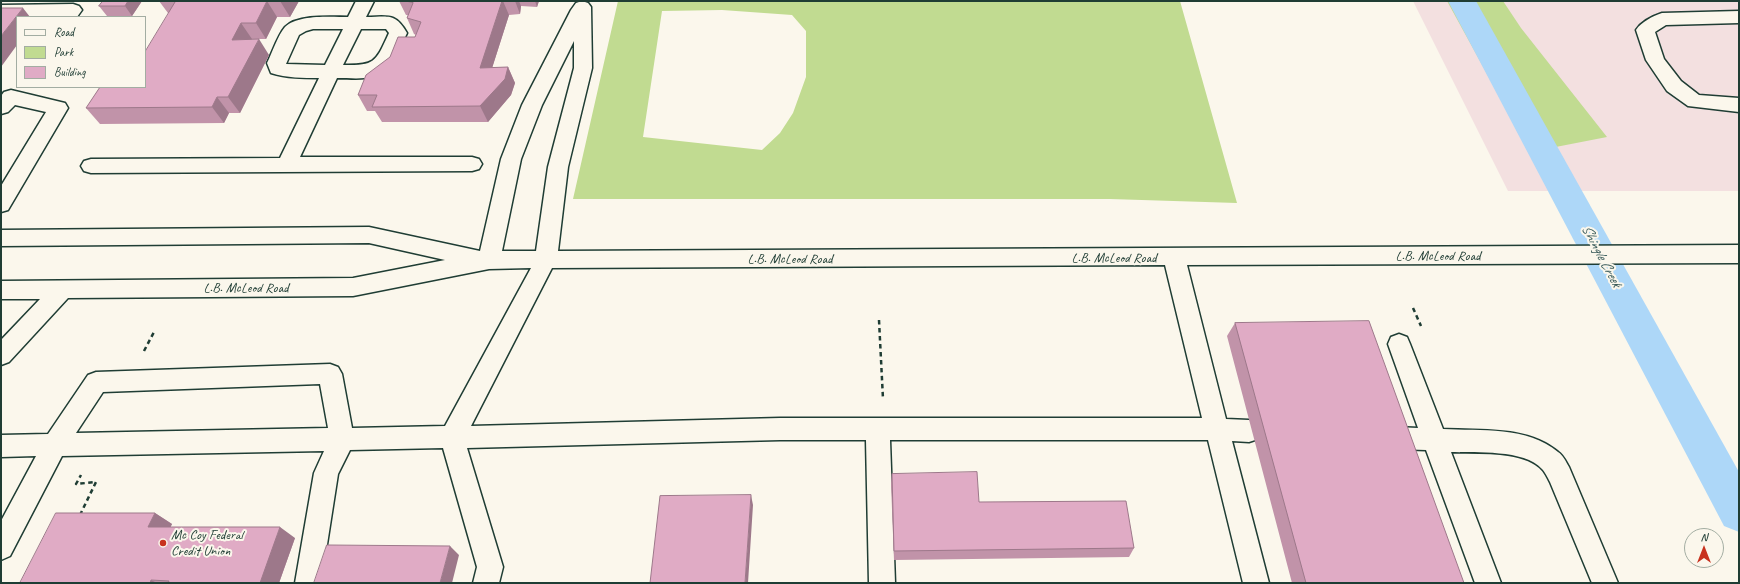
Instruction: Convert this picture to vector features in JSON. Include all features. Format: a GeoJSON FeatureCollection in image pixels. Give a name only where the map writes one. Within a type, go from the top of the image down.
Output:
{"type":"FeatureCollection","features":[{"type":"Feature","properties":{"kind":"street"},"geometry":{"type":"LineString","coordinates":[[287,164],[365,1]]}},
{"type":"Feature","properties":{"kind":"street"},"geometry":{"type":"LineString","coordinates":[[489,260],[511,159],[532,105],[583,4]]}},
{"type":"Feature","properties":{"kind":"street"},"geometry":{"type":"LineString","coordinates":[[486,583],[490,567],[452,437],[546,260],[558,167],[583,68],[583,4]]}},
{"type":"Feature","properties":{"kind":"street"},"geometry":{"type":"LineString","coordinates":[[1,11],[73,10],[69,16]]}},
{"type":"Feature","properties":{"kind":"street"},"geometry":{"type":"LineString","coordinates":[[1739,17],[1662,19],[1645,30],[1655,60],[1674,86],[1695,101],[1739,105]]}},
{"type":"Feature","properties":{"kind":"street"},"geometry":{"type":"LineString","coordinates":[[313,23],[389,23],[394,26],[398,32],[386,60],[378,66],[366,72],[332,72],[287,71],[278,69],[276,63],[292,31],[300,26],[313,23]]}},
{"type":"Feature","properties":{"kind":"street"},"geometry":{"type":"LineString","coordinates":[[1,204],[58,108],[10,97]]}},
{"type":"Feature","properties":{"kind":"street"},"geometry":{"type":"LineString","coordinates":[[91,166],[472,164]]}},
{"type":"Feature","properties":{"kind":"street","name":"L.B. McLeod Road"},"geometry":{"type":"LineString","coordinates":[[1,238],[369,235],[489,260]]}},
{"type":"Feature","properties":{"kind":"street","name":"L.B. McLeod Road"},"geometry":{"type":"LineString","coordinates":[[1,290],[353,287],[489,260],[1739,254]]}},
{"type":"Feature","properties":{"kind":"street"},"geometry":{"type":"LineString","coordinates":[[1174,257],[1256,583]]}},
{"type":"Feature","properties":{"kind":"street"},"geometry":{"type":"LineString","coordinates":[[1,355],[62,290]]}},
{"type":"Feature","properties":{"kind":"street"},"geometry":{"type":"LineString","coordinates":[[1399,344],[1488,583]]}},
{"type":"Feature","properties":{"kind":"street"},"geometry":{"type":"LineString","coordinates":[[1,547],[55,445],[96,382],[194,377],[330,374],[342,440],[326,474],[308,583]]}},
{"type":"Feature","properties":{"kind":"street"},"geometry":{"type":"LineString","coordinates":[[1,446],[342,440],[780,429],[1217,429],[1249,431]]}},
{"type":"Feature","properties":{"kind":"street"},"geometry":{"type":"LineString","coordinates":[[878,429],[882,583]]}},
{"type":"Feature","properties":{"kind":"street"},"geometry":{"type":"LineString","coordinates":[[1396,438],[1507,443],[1530,448],[1550,460],[1560,475],[1605,583]]}},
{"type":"Feature","properties":{"kind":"path"},"geometry":{"type":"LineString","coordinates":[[878,429],[884,396],[879,320]]}},
{"type":"Feature","properties":{"kind":"shaded area"},"geometry":{"type":"Polygon","coordinates":[[[1413,1],[1739,1],[1739,191],[1508,191],[1413,1]]]}},
{"type":"Feature","properties":{"kind":"green space"},"geometry":{"type":"Polygon","coordinates":[[[618,1],[1180,1],[1237,203],[1110,199],[573,199],[618,1]],[[722,10],[662,11],[643,137],[762,150],[780,133],[793,113],[806,77],[806,31],[792,15],[722,10]]]}},
{"type":"Feature","properties":{"kind":"green space"},"geometry":{"type":"Polygon","coordinates":[[[1447,1],[1503,1],[1521,28],[1607,137],[1530,152],[1447,1]]]}},
{"type":"Feature","properties":{"kind":"building"},"geometry":{"type":"Polygon","coordinates":[[[103,1],[128,1],[125,6],[99,6],[103,1]]]}},
{"type":"Feature","properties":{"kind":"building"},"geometry":{"type":"Polygon","coordinates":[[[176,1],[267,1],[256,23],[241,23],[232,40],[259,39],[228,97],[217,97],[212,107],[86,108],[99,88],[146,88],[146,50],[176,1]]]}},
{"type":"Feature","properties":{"kind":"building"},"geometry":{"type":"Polygon","coordinates":[[[406,1],[502,1],[480,68],[508,67],[505,79],[480,106],[372,107],[377,95],[358,95],[366,75],[390,57],[398,37],[415,37],[421,22],[407,18],[413,3],[406,1]]]}},
{"type":"Feature","properties":{"kind":"building"},"geometry":{"type":"Polygon","coordinates":[[[1,8],[23,8],[16,16],[1,36],[1,8]]]}},
{"type":"Feature","properties":{"kind":"building"},"geometry":{"type":"Polygon","coordinates":[[[1369,321],[1464,583],[1306,583],[1235,323],[1369,321]]]}},
{"type":"Feature","properties":{"kind":"building"},"geometry":{"type":"Polygon","coordinates":[[[977,472],[979,502],[1126,501],[1134,548],[894,551],[892,474],[977,472]]]}},
{"type":"Feature","properties":{"kind":"building"},"geometry":{"type":"Polygon","coordinates":[[[751,495],[745,583],[650,583],[660,496],[751,495]]]}},
{"type":"Feature","properties":{"kind":"building"},"geometry":{"type":"Polygon","coordinates":[[[56,513],[155,513],[148,527],[280,527],[260,583],[168,583],[169,581],[151,580],[150,583],[20,583],[56,513]]]}},
{"type":"Feature","properties":{"kind":"building"},"geometry":{"type":"Polygon","coordinates":[[[327,545],[450,546],[440,583],[314,583],[327,545]]]}},
{"type":"Feature","properties":{"kind":"waterway","name":"Shingle Creek"},"geometry":{"type":"LineString","coordinates":[[1462,1],[1739,512]]}},
{"type":"Feature","properties":{"kind":"place","name":"Mc Coy Federal Credit Union"},"geometry":{"type":"Point","coordinates":[163,543]}}]}
